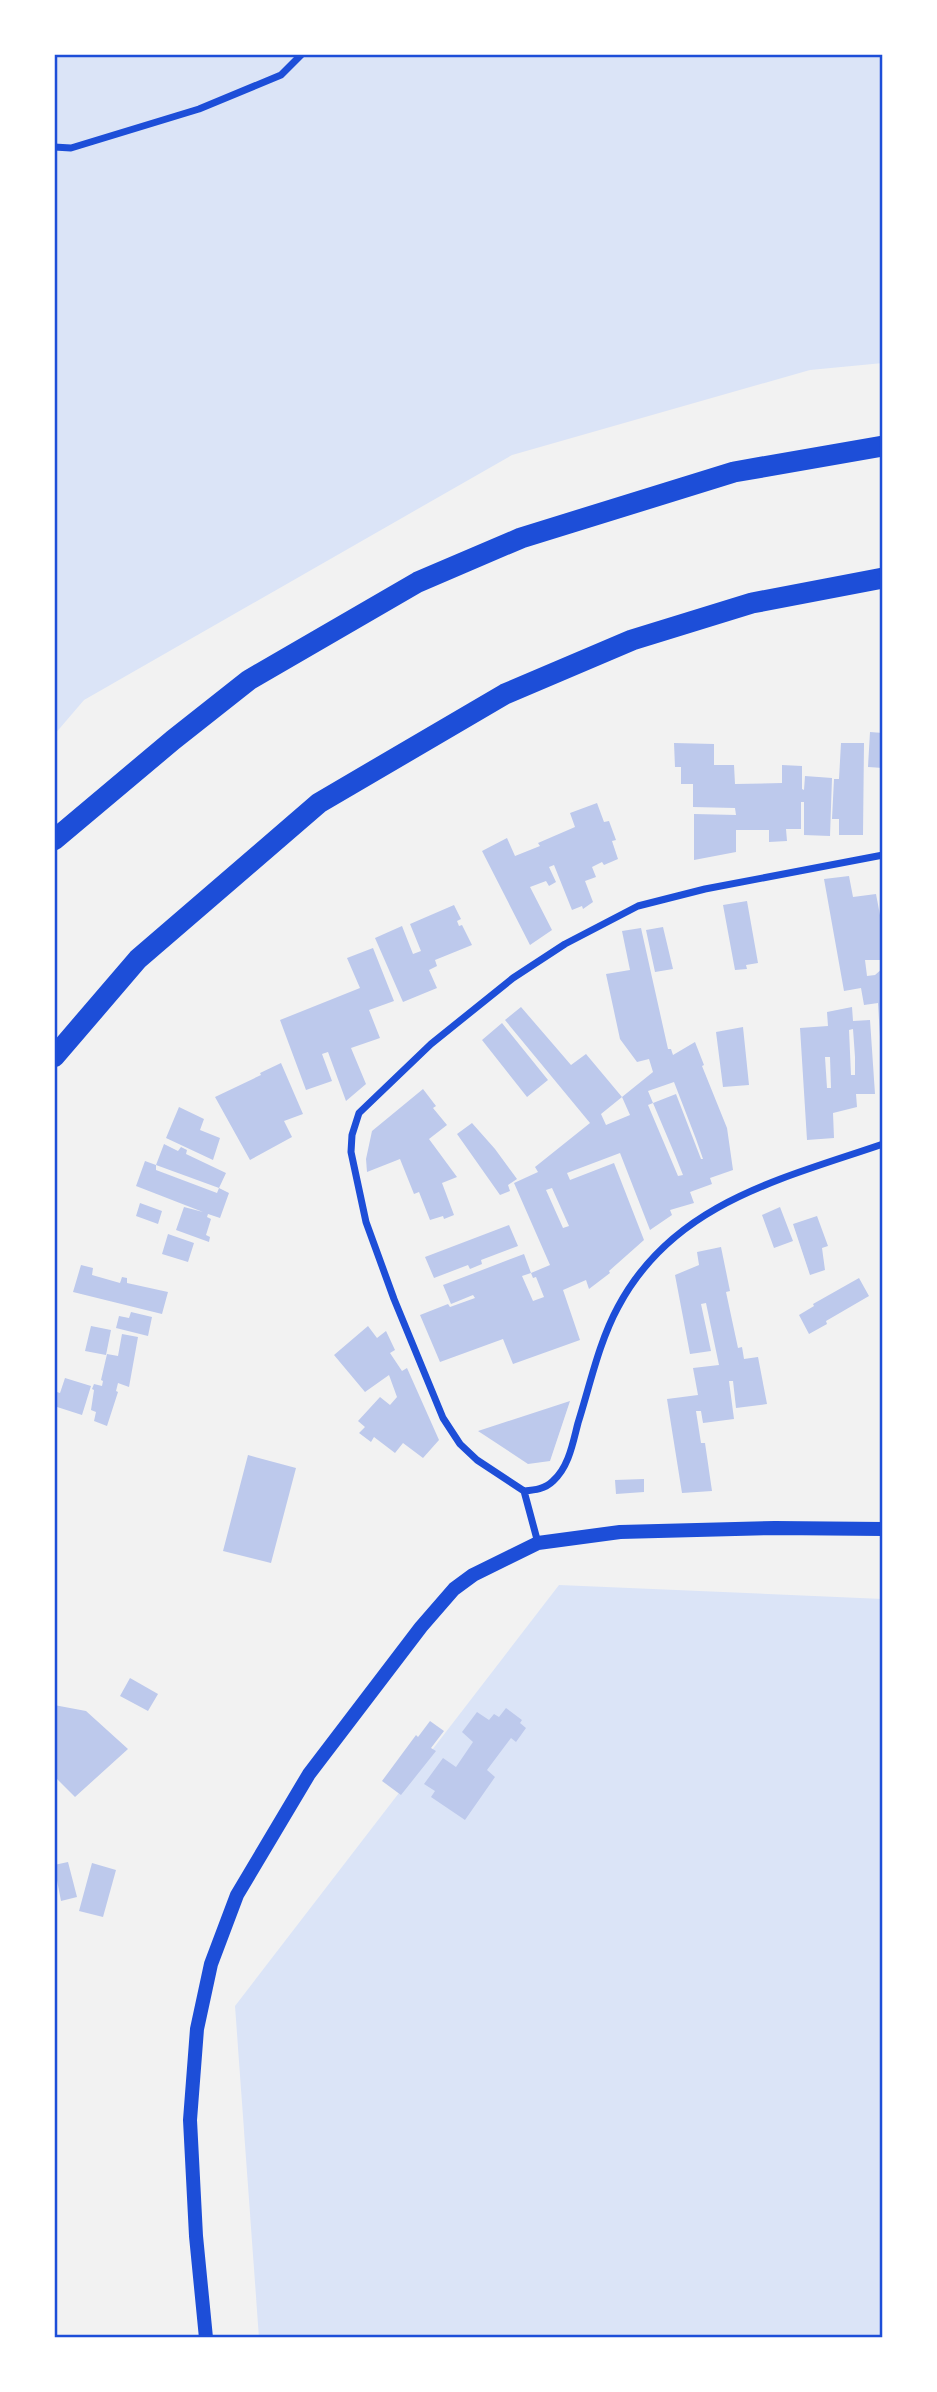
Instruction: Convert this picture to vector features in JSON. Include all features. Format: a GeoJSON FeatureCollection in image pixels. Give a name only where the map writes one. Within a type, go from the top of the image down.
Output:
{"type":"FeatureCollection","features":[{"type":"Feature","properties":{"kind":"highway"},"geometry":{"type":"LineString","coordinates":[[54,840],[248,680],[418,582],[522,538],[734,472],[883,446]]}},
{"type":"Feature","properties":{"kind":"highway"},"geometry":{"type":"LineString","coordinates":[[54,1057],[138,959],[319,803],[494,700],[645,636],[752,603],[883,578]]}},
{"type":"Feature","properties":{"kind":"main road"},"geometry":{"type":"LineString","coordinates":[[206,2338],[196,2236],[190,2120],[197,2029],[211,1964],[237,1895],[309,1774],[421,1628],[454,1589],[473,1575],[538,1543],[620,1532],[775,1528],[883,1529]]}},
{"type":"Feature","properties":{"kind":"street"},"geometry":{"type":"LineString","coordinates":[[54,148],[71,148],[199,109],[281,75],[302,54]]}},
{"type":"Feature","properties":{"kind":"street"},"geometry":{"type":"LineString","coordinates":[[538,1543],[524,1492],[477,1460],[460,1444],[443,1418],[366,1222],[351,1152],[352,1135],[359,1113],[431,1044],[513,978],[565,944],[638,906],[705,888],[883,855]]}},
{"type":"Feature","properties":{"kind":"street"},"geometry":{"type":"LineString","coordinates":[[524,1492],[541,1489],[554,1480],[566,1464],[598,1359],[618,1307],[645,1267],[683,1230],[731,1198],[763,1184],[883,1144]]}},
{"type":"Feature","properties":{"kind":"shaded area"},"geometry":{"type":"Polygon","coordinates":[[[54,54],[883,54],[883,363],[810,370],[512,455],[84,700],[54,735],[54,54]]]}},
{"type":"Feature","properties":{"kind":"shaded area"},"geometry":{"type":"Polygon","coordinates":[[[559,1585],[883,1599],[883,2338],[259,2338],[235,2006],[559,1585]]]}},
{"type":"Feature","properties":{"kind":"building"},"geometry":{"type":"Polygon","coordinates":[[[870,732],[883,733],[883,768],[868,767],[870,732]]]}},
{"type":"Feature","properties":{"kind":"building"},"geometry":{"type":"Polygon","coordinates":[[[674,743],[714,744],[714,765],[734,765],[735,784],[782,783],[782,765],[802,766],[804,790],[805,776],[832,778],[830,836],[804,835],[804,802],[801,802],[801,829],[786,829],[787,841],[769,842],[769,830],[736,830],[736,852],[694,860],[694,814],[736,815],[735,808],[693,807],[693,784],[681,784],[681,767],[675,767],[674,743]]]}},
{"type":"Feature","properties":{"kind":"building"},"geometry":{"type":"Polygon","coordinates":[[[841,743],[864,743],[863,835],[839,835],[839,819],[832,819],[834,779],[839,779],[841,743]]]}},
{"type":"Feature","properties":{"kind":"building"},"geometry":{"type":"Polygon","coordinates":[[[597,803],[604,822],[609,821],[616,840],[612,841],[618,859],[592,867],[596,877],[585,881],[593,902],[583,909],[582,906],[572,910],[554,865],[549,867],[556,882],[549,886],[546,881],[530,887],[552,930],[530,945],[482,851],[507,838],[515,856],[540,846],[538,843],[575,827],[570,813],[597,803]]]}},
{"type":"Feature","properties":{"kind":"building"},"geometry":{"type":"Polygon","coordinates":[[[849,876],[853,897],[876,894],[883,931],[883,960],[865,960],[867,976],[875,975],[883,968],[883,1053],[878,1003],[864,1005],[861,988],[844,991],[824,879],[849,876]]]}},
{"type":"Feature","properties":{"kind":"building"},"geometry":{"type":"Polygon","coordinates":[[[747,901],[758,963],[746,965],[747,969],[735,970],[723,905],[747,901]]]}},
{"type":"Feature","properties":{"kind":"building"},"geometry":{"type":"Polygon","coordinates":[[[454,905],[461,919],[457,921],[459,926],[462,925],[472,945],[435,960],[437,966],[429,970],[437,988],[403,1002],[375,938],[402,926],[413,954],[421,951],[410,924],[454,905]]]}},
{"type":"Feature","properties":{"kind":"building"},"geometry":{"type":"Polygon","coordinates":[[[663,927],[673,969],[655,972],[646,930],[663,927]]]}},
{"type":"Feature","properties":{"kind":"building"},"geometry":{"type":"Polygon","coordinates":[[[641,928],[668,1049],[671,1049],[673,1055],[695,1042],[727,1128],[733,1170],[710,1178],[712,1184],[690,1192],[694,1203],[670,1210],[672,1215],[650,1230],[620,1153],[567,1173],[570,1180],[614,1163],[644,1240],[589,1289],[586,1280],[563,1290],[580,1340],[513,1364],[503,1339],[440,1362],[420,1315],[448,1304],[450,1307],[475,1298],[473,1295],[451,1304],[443,1285],[524,1254],[531,1273],[550,1265],[514,1183],[538,1172],[535,1167],[590,1123],[505,1020],[521,1007],[571,1065],[586,1054],[622,1097],[653,1072],[649,1059],[637,1062],[620,1039],[606,974],[630,970],[622,931],[641,928]],[[674,1082],[648,1091],[653,1103],[676,1094],[703,1159],[674,1082]],[[622,1097],[601,1114],[606,1125],[630,1115],[622,1097]],[[653,1103],[648,1105],[678,1176],[683,1175],[653,1103]],[[552,1188],[546,1190],[563,1228],[569,1226],[552,1188]],[[531,1273],[522,1276],[533,1301],[544,1297],[536,1277],[533,1278],[531,1273]]]}},
{"type":"Feature","properties":{"kind":"building"},"geometry":{"type":"Polygon","coordinates":[[[373,948],[394,1001],[369,1010],[380,1038],[351,1048],[366,1084],[346,1101],[328,1052],[322,1054],[332,1081],[306,1090],[280,1020],[360,988],[347,958],[373,948]]]}},
{"type":"Feature","properties":{"kind":"building"},"geometry":{"type":"Polygon","coordinates":[[[852,1007],[853,1021],[870,1020],[875,1094],[856,1094],[857,1107],[833,1113],[834,1138],[807,1140],[800,1028],[828,1026],[827,1012],[852,1007]],[[853,1029],[849,1030],[851,1075],[855,1075],[855,1057],[853,1029]],[[825,1057],[827,1088],[831,1088],[830,1057],[825,1057]]]}},
{"type":"Feature","properties":{"kind":"building"},"geometry":{"type":"Polygon","coordinates":[[[502,1023],[548,1080],[527,1097],[482,1040],[502,1023]]]}},
{"type":"Feature","properties":{"kind":"building"},"geometry":{"type":"Polygon","coordinates":[[[743,1027],[749,1085],[723,1087],[716,1032],[743,1027]]]}},
{"type":"Feature","properties":{"kind":"building"},"geometry":{"type":"Polygon","coordinates":[[[281,1063],[303,1114],[284,1121],[292,1137],[250,1160],[215,1097],[281,1063]]]}},
{"type":"Feature","properties":{"kind":"building"},"geometry":{"type":"Polygon","coordinates":[[[423,1089],[436,1106],[433,1108],[447,1125],[429,1139],[457,1177],[442,1183],[454,1215],[444,1219],[443,1216],[430,1220],[419,1192],[414,1194],[400,1159],[367,1172],[366,1159],[372,1131],[423,1089]]]}},
{"type":"Feature","properties":{"kind":"building"},"geometry":{"type":"Polygon","coordinates":[[[179,1107],[204,1119],[200,1130],[220,1138],[213,1160],[166,1138],[179,1107]]]}},
{"type":"Feature","properties":{"kind":"building"},"geometry":{"type":"Polygon","coordinates":[[[472,1123],[517,1179],[508,1185],[510,1191],[500,1195],[457,1134],[472,1123]]]}},
{"type":"Feature","properties":{"kind":"building"},"geometry":{"type":"Polygon","coordinates":[[[164,1144],[178,1151],[181,1147],[187,1150],[186,1154],[226,1173],[219,1188],[156,1165],[164,1144]]]}},
{"type":"Feature","properties":{"kind":"building"},"geometry":{"type":"Polygon","coordinates":[[[145,1161],[156,1165],[156,1170],[217,1193],[219,1188],[229,1193],[220,1218],[208,1214],[207,1217],[211,1219],[206,1235],[210,1237],[209,1242],[176,1230],[184,1207],[203,1212],[136,1186],[145,1161]]]}},
{"type":"Feature","properties":{"kind":"building"},"geometry":{"type":"Polygon","coordinates":[[[140,1203],[162,1211],[158,1224],[136,1216],[140,1203]]]}},
{"type":"Feature","properties":{"kind":"building"},"geometry":{"type":"Polygon","coordinates":[[[780,1207],[793,1241],[774,1248],[762,1215],[780,1207]]]}},
{"type":"Feature","properties":{"kind":"building"},"geometry":{"type":"Polygon","coordinates":[[[817,1216],[828,1246],[822,1248],[825,1270],[810,1275],[793,1224],[817,1216]]]}},
{"type":"Feature","properties":{"kind":"building"},"geometry":{"type":"Polygon","coordinates":[[[509,1225],[518,1246],[481,1260],[482,1264],[470,1269],[468,1265],[434,1278],[425,1257],[509,1225]]]}},
{"type":"Feature","properties":{"kind":"building"},"geometry":{"type":"Polygon","coordinates":[[[168,1234],[194,1243],[188,1262],[162,1254],[168,1234]]]}},
{"type":"Feature","properties":{"kind":"building"},"geometry":{"type":"Polygon","coordinates":[[[721,1247],[730,1291],[726,1292],[738,1348],[742,1347],[744,1359],[758,1357],[767,1404],[736,1408],[733,1381],[729,1381],[734,1419],[703,1423],[701,1411],[696,1411],[701,1443],[705,1443],[712,1491],[682,1493],[667,1399],[698,1395],[693,1368],[719,1365],[706,1303],[701,1304],[711,1351],[690,1354],[675,1275],[699,1265],[697,1252],[721,1247]]]}},
{"type":"Feature","properties":{"kind":"building"},"geometry":{"type":"Polygon","coordinates":[[[81,1265],[93,1268],[92,1275],[120,1283],[122,1277],[127,1278],[127,1283],[168,1292],[162,1314],[73,1292],[81,1265]]]}},
{"type":"Feature","properties":{"kind":"building"},"geometry":{"type":"Polygon","coordinates":[[[859,1278],[869,1296],[809,1334],[799,1315],[859,1278]]]}},
{"type":"Feature","properties":{"kind":"building"},"geometry":{"type":"Polygon","coordinates":[[[131,1312],[152,1317],[148,1336],[116,1328],[119,1316],[129,1318],[131,1312]]]}},
{"type":"Feature","properties":{"kind":"building"},"geometry":{"type":"Polygon","coordinates":[[[91,1326],[111,1330],[106,1355],[85,1351],[91,1326]]]}},
{"type":"Feature","properties":{"kind":"building"},"geometry":{"type":"Polygon","coordinates":[[[368,1326],[377,1338],[386,1331],[395,1350],[390,1353],[402,1371],[407,1368],[439,1440],[423,1458],[403,1443],[395,1453],[374,1437],[371,1442],[359,1433],[365,1427],[358,1421],[380,1397],[390,1405],[397,1397],[389,1375],[365,1392],[334,1355],[368,1326]]]}},
{"type":"Feature","properties":{"kind":"building"},"geometry":{"type":"Polygon","coordinates":[[[122,1334],[138,1337],[129,1387],[118,1383],[118,1392],[107,1426],[94,1421],[96,1412],[91,1410],[92,1389],[94,1384],[102,1386],[107,1354],[118,1356],[122,1334]]]}},
{"type":"Feature","properties":{"kind":"building"},"geometry":{"type":"Polygon","coordinates":[[[65,1378],[91,1386],[82,1415],[54,1406],[54,1391],[60,1393],[65,1378]]]}},
{"type":"Feature","properties":{"kind":"building"},"geometry":{"type":"Polygon","coordinates":[[[570,1401],[550,1461],[528,1464],[478,1431],[570,1401]]]}},
{"type":"Feature","properties":{"kind":"building"},"geometry":{"type":"Polygon","coordinates":[[[248,1455],[296,1468],[271,1563],[223,1551],[248,1455]]]}},
{"type":"Feature","properties":{"kind":"building"},"geometry":{"type":"Polygon","coordinates":[[[644,1479],[644,1492],[616,1494],[615,1480],[644,1479]]]}},
{"type":"Feature","properties":{"kind":"building"},"geometry":{"type":"Polygon","coordinates":[[[130,1678],[158,1694],[148,1711],[120,1696],[130,1678]]]}},
{"type":"Feature","properties":{"kind":"building"},"geometry":{"type":"Polygon","coordinates":[[[54,1705],[86,1711],[128,1749],[75,1797],[54,1776],[54,1705]]]}},
{"type":"Feature","properties":{"kind":"building"},"geometry":{"type":"Polygon","coordinates":[[[506,1708],[522,1720],[520,1723],[526,1728],[516,1742],[511,1738],[487,1770],[495,1777],[465,1820],[431,1797],[435,1791],[424,1784],[443,1758],[456,1767],[473,1742],[462,1732],[477,1712],[489,1720],[494,1714],[499,1717],[506,1708]]]}},
{"type":"Feature","properties":{"kind":"building"},"geometry":{"type":"Polygon","coordinates":[[[430,1721],[444,1731],[431,1748],[436,1751],[401,1795],[382,1781],[416,1735],[418,1737],[430,1721]]]}},
{"type":"Feature","properties":{"kind":"building"},"geometry":{"type":"Polygon","coordinates":[[[68,1862],[77,1897],[61,1901],[54,1865],[68,1862]]]}},
{"type":"Feature","properties":{"kind":"building"},"geometry":{"type":"Polygon","coordinates":[[[92,1863],[116,1870],[103,1917],[79,1911],[92,1863]]]}}]}
